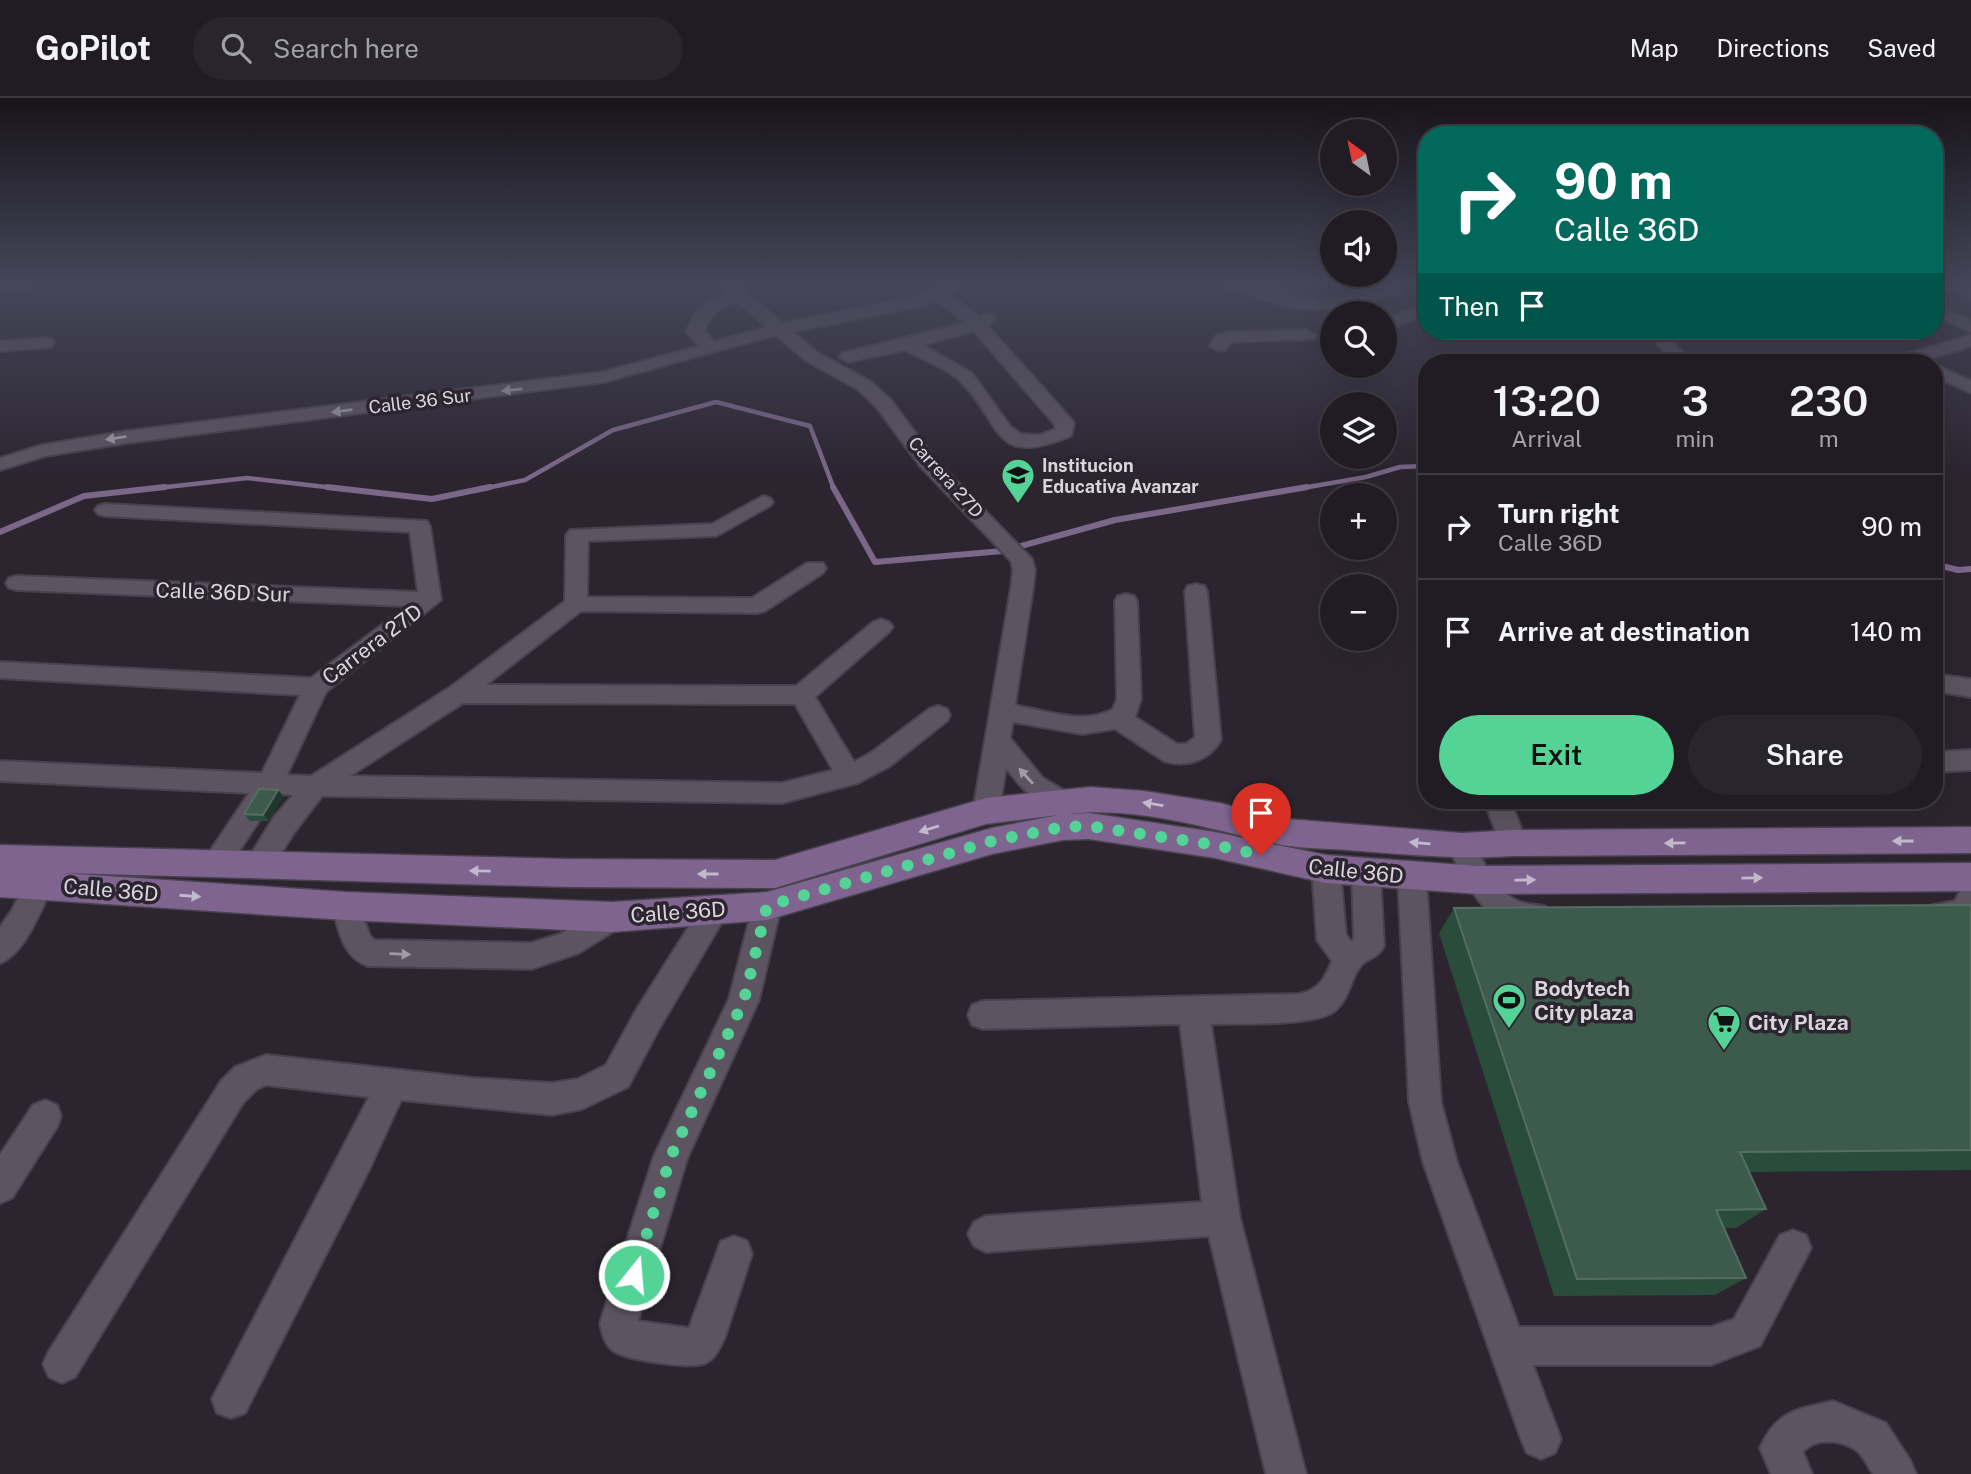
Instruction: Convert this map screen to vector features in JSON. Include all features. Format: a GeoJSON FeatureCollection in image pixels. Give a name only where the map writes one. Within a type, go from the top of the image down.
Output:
{"type":"FeatureCollection","features":[{"type":"Feature","properties":{"kind":"main road","name":"Calle 36D"},"geometry":{"type":"LineString","coordinates":[[0,858],[555,873],[775,874],[986,811],[1090,799],[1144,803],[1220,816],[1275,831],[1462,846],[1513,843],[1971,840]]}},
{"type":"Feature","properties":{"kind":"main road","name":"Calle 36D"},"geometry":{"type":"LineString","coordinates":[[0,883],[346,906],[611,916],[767,906],[992,841],[1063,827],[1089,826],[1215,845],[1326,869],[1412,877],[1478,880],[1971,877]]}},
{"type":"Feature","properties":{"kind":"street","name":"Calle 36 Sur"},"geometry":{"type":"LineString","coordinates":[[0,464],[42,451],[127,437],[604,377],[706,348]]}},
{"type":"Feature","properties":{"kind":"street","name":"Carrera 27D"},"geometry":{"type":"LineString","coordinates":[[802,348],[865,386],[884,404],[927,462],[1021,559],[1024,570],[1022,588],[986,811]]}},
{"type":"Feature","properties":{"kind":"street"},"geometry":{"type":"LineString","coordinates":[[848,357],[889,348]]}},
{"type":"Feature","properties":{"kind":"street"},"geometry":{"type":"LineString","coordinates":[[918,348],[948,363],[966,376],[988,404],[998,425],[1010,437],[1024,442],[1037,442],[1064,432],[1065,424],[998,348]]}},
{"type":"Feature","properties":{"kind":"street"},"geometry":{"type":"LineString","coordinates":[[1926,354],[1944,348]]}},
{"type":"Feature","properties":{"kind":"street"},"geometry":{"type":"LineString","coordinates":[[1943,374],[1971,388]]}},
{"type":"Feature","properties":{"kind":"street"},"geometry":{"type":"LineString","coordinates":[[576,604],[577,535],[716,530],[763,502]]}},
{"type":"Feature","properties":{"kind":"street","name":"Carrera 27D"},"geometry":{"type":"LineString","coordinates":[[105,510],[420,526],[430,600],[316,687],[269,785],[216,863]]}},
{"type":"Feature","properties":{"kind":"street"},"geometry":{"type":"LineString","coordinates":[[266,864],[315,786],[458,694],[576,604],[757,606],[815,568]]}},
{"type":"Feature","properties":{"kind":"street","name":"Calle 36D Sur"},"geometry":{"type":"LineString","coordinates":[[17,583],[430,600]]}},
{"type":"Feature","properties":{"kind":"street"},"geometry":{"type":"LineString","coordinates":[[1119,719],[1173,754],[1192,753],[1208,740],[1196,591]]}},
{"type":"Feature","properties":{"kind":"street"},"geometry":{"type":"LineString","coordinates":[[1001,711],[1085,725],[1107,724],[1119,719],[1124,714],[1129,699],[1126,601]]}},
{"type":"Feature","properties":{"kind":"street"},"geometry":{"type":"LineString","coordinates":[[458,694],[802,695],[881,627]]}},
{"type":"Feature","properties":{"kind":"street"},"geometry":{"type":"LineString","coordinates":[[0,670],[316,687]]}},
{"type":"Feature","properties":{"kind":"street"},"geometry":{"type":"LineString","coordinates":[[1943,684],[1971,688]]}},
{"type":"Feature","properties":{"kind":"street"},"geometry":{"type":"LineString","coordinates":[[802,695],[849,776]]}},
{"type":"Feature","properties":{"kind":"street"},"geometry":{"type":"LineString","coordinates":[[0,771],[269,785],[782,793],[849,776],[881,759],[939,715]]}},
{"type":"Feature","properties":{"kind":"street"},"geometry":{"type":"LineString","coordinates":[[999,741],[1034,785],[1061,801]]}},
{"type":"Feature","properties":{"kind":"street"},"geometry":{"type":"LineString","coordinates":[[1943,762],[1971,760]]}},
{"type":"Feature","properties":{"kind":"street"},"geometry":{"type":"LineString","coordinates":[[1500,809],[1513,843]]}},
{"type":"Feature","properties":{"kind":"street"},"geometry":{"type":"LineString","coordinates":[[1462,846],[1478,880],[1503,910],[1523,916],[1565,916]]}},
{"type":"Feature","properties":{"kind":"street"},"geometry":{"type":"LineString","coordinates":[[1326,869],[1332,940],[1348,958]]}},
{"type":"Feature","properties":{"kind":"street"},"geometry":{"type":"LineString","coordinates":[[983,1015],[1299,1008],[1324,1002],[1339,982],[1348,958],[1369,946],[1366,874]]}},
{"type":"Feature","properties":{"kind":"street"},"geometry":{"type":"LineString","coordinates":[[1412,877],[1424,1102],[1440,1162],[1541,1439]]}},
{"type":"Feature","properties":{"kind":"street"},"geometry":{"type":"LineString","coordinates":[[0,950],[22,919],[39,884]]}},
{"type":"Feature","properties":{"kind":"street"},"geometry":{"type":"LineString","coordinates":[[1912,915],[1954,915],[1967,909],[1971,897]]}},
{"type":"Feature","properties":{"kind":"street"},"geometry":{"type":"LineString","coordinates":[[346,906],[358,943],[368,953],[531,956],[569,944],[611,916]]}},
{"type":"Feature","properties":{"kind":"street"},"geometry":{"type":"LineString","coordinates":[[734,1255],[706,1337],[696,1348],[626,1338],[620,1331],[619,1322],[671,1156],[744,1000],[767,906]]}},
{"type":"Feature","properties":{"kind":"street"},"geometry":{"type":"LineString","coordinates":[[62,1364],[232,1092],[246,1078],[267,1070],[552,1099],[582,1094],[617,1076],[649,1017],[715,910]]}},
{"type":"Feature","properties":{"kind":"street"},"geometry":{"type":"LineString","coordinates":[[1194,1010],[1222,1218],[1286,1474]]}},
{"type":"Feature","properties":{"kind":"street"},"geometry":{"type":"LineString","coordinates":[[231,1399],[392,1084]]}},
{"type":"Feature","properties":{"kind":"street"},"geometry":{"type":"LineString","coordinates":[[4,1174],[46,1116]]}},
{"type":"Feature","properties":{"kind":"street"},"geometry":{"type":"LineString","coordinates":[[986,1234],[1222,1218]]}},
{"type":"Feature","properties":{"kind":"street"},"geometry":{"type":"LineString","coordinates":[[1507,1346],[1712,1346],[1747,1333],[1793,1248]]}},
{"type":"Feature","properties":{"kind":"street"},"geometry":{"type":"LineString","coordinates":[[1792,1474],[1780,1448],[1798,1429],[1833,1421],[1872,1437],[1896,1474]]}},
{"type":"Feature","properties":{"kind":"building"},"geometry":{"type":"Polygon","coordinates":[[[259,789],[278,790],[263,815],[244,814],[259,789]]]}},
{"type":"Feature","properties":{"kind":"building","name":"City Plaza"},"geometry":{"type":"Polygon","coordinates":[[[1971,905],[1971,1150],[1740,1152],[1766,1209],[1716,1210],[1746,1278],[1577,1279],[1454,908],[1971,905]]]}},
{"type":"Feature","properties":{"kind":"waterway"},"geometry":{"type":"LineString","coordinates":[[482,489],[525,480],[613,430],[716,402],[810,426],[834,488]]}},
{"type":"Feature","properties":{"kind":"waterway"},"geometry":{"type":"LineString","coordinates":[[1297,489],[1366,477],[1400,467],[1418,466]]}},
{"type":"Feature","properties":{"kind":"waterway"},"geometry":{"type":"LineString","coordinates":[[149,489],[247,478],[343,489]]}},
{"type":"Feature","properties":{"kind":"waterway"},"geometry":{"type":"LineString","coordinates":[[0,532],[84,496],[165,487]]}},
{"type":"Feature","properties":{"kind":"waterway"},"geometry":{"type":"LineString","coordinates":[[327,487],[432,499],[490,487]]}},
{"type":"Feature","properties":{"kind":"waterway"},"geometry":{"type":"LineString","coordinates":[[834,488],[875,562],[1003,551],[1115,520],[1307,487]]}},
{"type":"Feature","properties":{"kind":"waterway"},"geometry":{"type":"LineString","coordinates":[[1943,566],[1958,570],[1971,569]]}},
{"type":"Feature","properties":{"kind":"place","name":"Institucion Educativa Avanzar"},"geometry":{"type":"Point","coordinates":[1018,505]}},
{"type":"Feature","properties":{"kind":"place","name":"Bodytech City plaza"},"geometry":{"type":"Point","coordinates":[1509,1030]}},
{"type":"Feature","properties":{"kind":"place","name":"City Plaza"},"geometry":{"type":"Point","coordinates":[1724,1052]}},
{"type":"Feature","properties":{"kind":"route"},"geometry":{"type":"LineString","coordinates":[[634,1275],[671,1156],[744,1000],[767,906],[992,841],[1063,827],[1089,826],[1215,845],[1261,855]]}}]}
